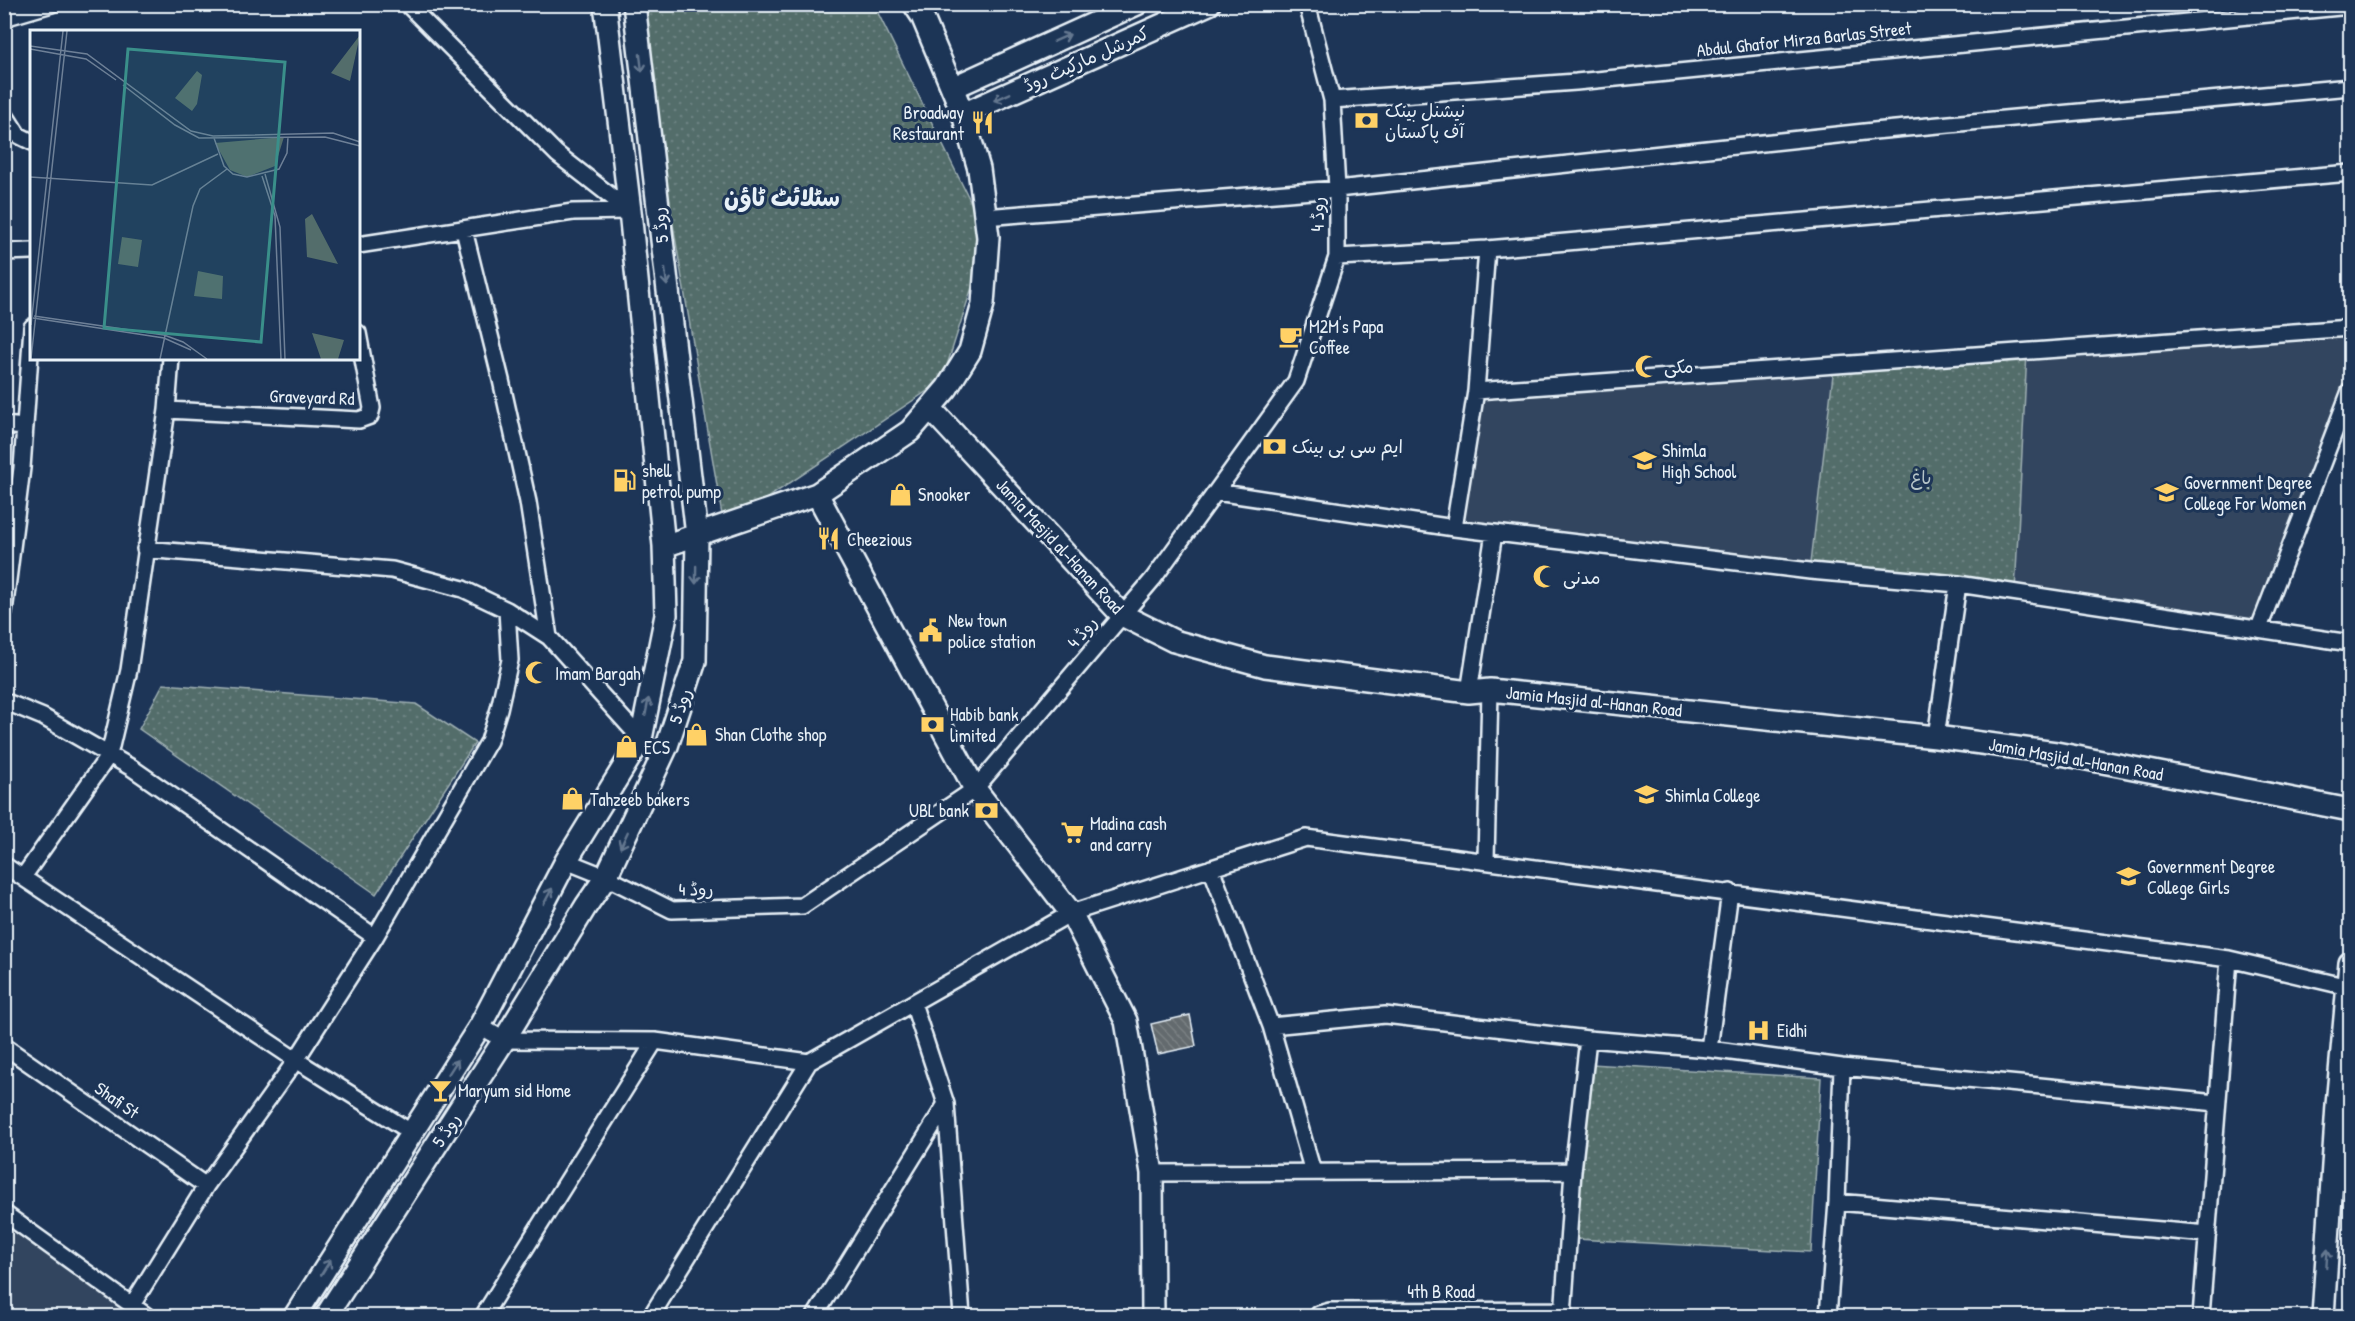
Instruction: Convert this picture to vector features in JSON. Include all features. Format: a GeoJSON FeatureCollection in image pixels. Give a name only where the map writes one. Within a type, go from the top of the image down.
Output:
{"type":"FeatureCollection","features":[{"type":"Feature","properties":{"kind":"main road","name":"روڈ 5"},"geometry":{"type":"LineString","coordinates":[[295,1317],[480,1026],[566,861],[641,739],[666,615],[664,546],[630,211],[605,4]]}},
{"type":"Feature","properties":{"kind":"main road","name":"روڈ 5"},"geometry":{"type":"LineString","coordinates":[[326,1317],[606,877],[668,746],[695,662],[697,535],[634,4]]}},
{"type":"Feature","properties":{"kind":"main road"},"geometry":{"type":"LineString","coordinates":[[664,546],[817,494],[910,431],[947,388],[970,351],[983,304],[988,237],[979,169],[963,114],[922,16],[914,4]]}},
{"type":"Feature","properties":{"kind":"main road","name":"کمرشل مارکیٹ روڈ"},"geometry":{"type":"LineString","coordinates":[[952,88],[1137,4]]}},
{"type":"Feature","properties":{"kind":"main road","name":"کمرشل مارکیٹ روڈ"},"geometry":{"type":"LineString","coordinates":[[963,114],[1209,4]]}},
{"type":"Feature","properties":{"kind":"main road","name":"Jamia Masjid al-Hanan Road"},"geometry":{"type":"LineString","coordinates":[[931,409],[1122,615],[1174,641],[1265,666],[1469,692],[1490,690],[1936,737],[2056,753],[2350,810]]}},
{"type":"Feature","properties":{"kind":"main road"},"geometry":{"type":"LineString","coordinates":[[817,494],[975,789],[1071,914],[1126,1021],[1152,1173],[1153,1317]]}},
{"type":"Feature","properties":{"kind":"main road"},"geometry":{"type":"LineString","coordinates":[[2323,1317],[2337,1105],[2350,963]]}},
{"type":"Feature","properties":{"kind":"street"},"geometry":{"type":"LineString","coordinates":[[4,18],[52,4]]}},
{"type":"Feature","properties":{"kind":"street"},"geometry":{"type":"LineString","coordinates":[[406,4],[557,154],[630,211]]}},
{"type":"Feature","properties":{"kind":"street","name":"روڈ 4"},"geometry":{"type":"LineString","coordinates":[[566,861],[606,877],[672,910],[802,906],[975,789],[1153,579],[1296,381],[1337,257],[1337,189],[1332,100],[1307,4]]}},
{"type":"Feature","properties":{"kind":"street","name":"Abdul Ghafor Mirza Barlas Street"},"geometry":{"type":"LineString","coordinates":[[1332,100],[1576,82],[2350,6]]}},
{"type":"Feature","properties":{"kind":"street"},"geometry":{"type":"LineString","coordinates":[[985,217],[1337,189],[1874,131],[2350,87]]}},
{"type":"Feature","properties":{"kind":"street"},"geometry":{"type":"LineString","coordinates":[[4,113],[18,135],[30,141]]}},
{"type":"Feature","properties":{"kind":"street"},"geometry":{"type":"LineString","coordinates":[[1337,257],[1487,249],[2350,173]]}},
{"type":"Feature","properties":{"kind":"street"},"geometry":{"type":"LineString","coordinates":[[360,245],[573,212],[630,211]]}},
{"type":"Feature","properties":{"kind":"street"},"geometry":{"type":"LineString","coordinates":[[464,230],[528,502],[549,637]]}},
{"type":"Feature","properties":{"kind":"street"},"geometry":{"type":"LineString","coordinates":[[1454,528],[1476,392],[1487,249]]}},
{"type":"Feature","properties":{"kind":"street"},"geometry":{"type":"LineString","coordinates":[[4,252],[30,251]]}},
{"type":"Feature","properties":{"kind":"street"},"geometry":{"type":"LineString","coordinates":[[1476,392],[2350,328]]}},
{"type":"Feature","properties":{"kind":"street","name":"Graveyard Rd"},"geometry":{"type":"LineString","coordinates":[[167,410],[359,420],[370,416],[372,408],[360,344]]}},
{"type":"Feature","properties":{"kind":"street"},"geometry":{"type":"LineString","coordinates":[[4,612],[25,427],[30,356]]}},
{"type":"Feature","properties":{"kind":"street"},"geometry":{"type":"LineString","coordinates":[[23,877],[109,755],[129,670],[167,410],[171,360]]}},
{"type":"Feature","properties":{"kind":"street"},"geometry":{"type":"LineString","coordinates":[[2259,628],[2350,391]]}},
{"type":"Feature","properties":{"kind":"street"},"geometry":{"type":"LineString","coordinates":[[4,425],[25,427]]}},
{"type":"Feature","properties":{"kind":"street"},"geometry":{"type":"LineString","coordinates":[[1216,492],[1494,533],[1810,571],[1958,584],[2350,643]]}},
{"type":"Feature","properties":{"kind":"street"},"geometry":{"type":"LineString","coordinates":[[1469,692],[1494,533]]}},
{"type":"Feature","properties":{"kind":"street"},"geometry":{"type":"LineString","coordinates":[[145,549],[392,570],[463,589],[507,610],[549,637],[641,739]]}},
{"type":"Feature","properties":{"kind":"street"},"geometry":{"type":"LineString","coordinates":[[1936,737],[1958,584]]}},
{"type":"Feature","properties":{"kind":"street"},"geometry":{"type":"LineString","coordinates":[[132,1305],[206,1186],[296,1060],[375,938],[489,741],[510,660],[507,610]]}},
{"type":"Feature","properties":{"kind":"street"},"geometry":{"type":"LineString","coordinates":[[1486,860],[1490,690]]}},
{"type":"Feature","properties":{"kind":"street"},"geometry":{"type":"LineString","coordinates":[[4,701],[44,717],[132,768],[375,938]]}},
{"type":"Feature","properties":{"kind":"street"},"geometry":{"type":"LineString","coordinates":[[651,1317],[809,1062],[1071,914],[1306,838],[2229,959],[2348,987]]}},
{"type":"Feature","properties":{"kind":"street"},"geometry":{"type":"LineString","coordinates":[[4,865],[296,1060],[411,1132]]}},
{"type":"Feature","properties":{"kind":"street"},"geometry":{"type":"LineString","coordinates":[[1211,868],[1271,1026],[1313,1172]]}},
{"type":"Feature","properties":{"kind":"street"},"geometry":{"type":"LineString","coordinates":[[1709,1049],[1730,892]]}},
{"type":"Feature","properties":{"kind":"street"},"geometry":{"type":"LineString","coordinates":[[2201,1317],[2229,959]]}},
{"type":"Feature","properties":{"kind":"street"},"geometry":{"type":"LineString","coordinates":[[913,1003],[946,1104],[962,1317]]}},
{"type":"Feature","properties":{"kind":"street"},"geometry":{"type":"LineString","coordinates":[[1271,1026],[1385,1016],[1588,1039],[1709,1049],[1842,1067],[2217,1103]]}},
{"type":"Feature","properties":{"kind":"street"},"geometry":{"type":"LineString","coordinates":[[480,1026],[504,1040],[655,1041],[809,1062]]}},
{"type":"Feature","properties":{"kind":"street"},"geometry":{"type":"LineString","coordinates":[[1563,1313],[1573,1171],[1588,1039]]}},
{"type":"Feature","properties":{"kind":"street"},"geometry":{"type":"LineString","coordinates":[[483,1317],[655,1041]]}},
{"type":"Feature","properties":{"kind":"street","name":"Shafi St"},"geometry":{"type":"LineString","coordinates":[[4,1046],[206,1186]]}},
{"type":"Feature","properties":{"kind":"street"},"geometry":{"type":"LineString","coordinates":[[1828,1317],[1837,1202],[1842,1067]]}},
{"type":"Feature","properties":{"kind":"street"},"geometry":{"type":"LineString","coordinates":[[815,1317],[946,1104]]}},
{"type":"Feature","properties":{"kind":"street"},"geometry":{"type":"LineString","coordinates":[[1152,1173],[1573,1171]]}},
{"type":"Feature","properties":{"kind":"street"},"geometry":{"type":"LineString","coordinates":[[1837,1202],[2208,1234]]}},
{"type":"Feature","properties":{"kind":"street"},"geometry":{"type":"LineString","coordinates":[[4,1213],[147,1317]]}},
{"type":"Feature","properties":{"kind":"street","name":"4th B Road"},"geometry":{"type":"LineString","coordinates":[[1319,1315],[1330,1311],[1563,1313]]}},
{"type":"Feature","properties":{"kind":"shaded area","name":"Government Degree College For Women"},"geometry":{"type":"Polygon","coordinates":[[[2350,328],[2350,391],[2259,628],[2015,592],[2027,352],[2350,328]]]}},
{"type":"Feature","properties":{"kind":"shaded area","name":"Shimla High School"},"geometry":{"type":"Polygon","coordinates":[[[1834,366],[1810,571],[1454,528],[1476,391],[1834,366]]]}},
{"type":"Feature","properties":{"kind":"shaded area"},"geometry":{"type":"Polygon","coordinates":[[[5,1217],[140,1316],[5,1316],[5,1217]]]}},
{"type":"Feature","properties":{"kind":"green space"},"geometry":{"type":"Polygon","coordinates":[[[636,5],[874,5],[988,237],[942,381],[724,527],[636,5]]]}},
{"type":"Feature","properties":{"kind":"green space","name":"باغ"},"geometry":{"type":"Polygon","coordinates":[[[2027,352],[2015,592],[1810,571],[1834,366],[2027,352]]]}},
{"type":"Feature","properties":{"kind":"green space"},"geometry":{"type":"Polygon","coordinates":[[[163,684],[416,704],[475,743],[376,894],[139,729],[163,684]]]}},
{"type":"Feature","properties":{"kind":"green space"},"geometry":{"type":"Polygon","coordinates":[[[1591,1064],[1821,1078],[1811,1252],[1576,1239],[1591,1064]]]}},
{"type":"Feature","properties":{"kind":"building"},"geometry":{"type":"Polygon","coordinates":[[[1190,1015],[1196,1046],[1158,1054],[1151,1024],[1190,1015]]]}},
{"type":"Feature","properties":{"kind":"place","name":"نیشنل بینک آف پاکستان"},"geometry":{"type":"Point","coordinates":[1367,120]}},
{"type":"Feature","properties":{"kind":"place","name":"Broadway Restaurant"},"geometry":{"type":"Point","coordinates":[982,122]}},
{"type":"Feature","properties":{"kind":"place","name":"M2M's Papa Coffee"},"geometry":{"type":"Point","coordinates":[1291,336]}},
{"type":"Feature","properties":{"kind":"place","name":"مکی"},"geometry":{"type":"Point","coordinates":[1646,366]}},
{"type":"Feature","properties":{"kind":"place","name":"ایم سی بی بینک"},"geometry":{"type":"Point","coordinates":[1274,446]}},
{"type":"Feature","properties":{"kind":"place","name":"Shimla High School"},"geometry":{"type":"Point","coordinates":[1644,460]}},
{"type":"Feature","properties":{"kind":"place","name":"shell petrol pump"},"geometry":{"type":"Point","coordinates":[624,480]}},
{"type":"Feature","properties":{"kind":"place","name":"Government Degree College For Women"},"geometry":{"type":"Point","coordinates":[2166,492]}},
{"type":"Feature","properties":{"kind":"place","name":"Snooker"},"geometry":{"type":"Point","coordinates":[900,494]}},
{"type":"Feature","properties":{"kind":"place","name":"Cheezious"},"geometry":{"type":"Point","coordinates":[829,539]}},
{"type":"Feature","properties":{"kind":"place","name":"مدنی"},"geometry":{"type":"Point","coordinates":[1545,577]}},
{"type":"Feature","properties":{"kind":"place","name":"New town police station"},"geometry":{"type":"Point","coordinates":[930,630]}},
{"type":"Feature","properties":{"kind":"place","name":"Imam Bargah"},"geometry":{"type":"Point","coordinates":[537,673]}},
{"type":"Feature","properties":{"kind":"place","name":"Habib bank limited"},"geometry":{"type":"Point","coordinates":[932,724]}},
{"type":"Feature","properties":{"kind":"place","name":"Shan Clothe shop"},"geometry":{"type":"Point","coordinates":[697,734]}},
{"type":"Feature","properties":{"kind":"place","name":"ECS"},"geometry":{"type":"Point","coordinates":[626,747]}},
{"type":"Feature","properties":{"kind":"place","name":"Shimla College"},"geometry":{"type":"Point","coordinates":[1647,795]}},
{"type":"Feature","properties":{"kind":"place","name":"Tahzeeb bakers"},"geometry":{"type":"Point","coordinates":[572,799]}},
{"type":"Feature","properties":{"kind":"place","name":"UBL bank"},"geometry":{"type":"Point","coordinates":[987,810]}},
{"type":"Feature","properties":{"kind":"place","name":"Madina cash and carry"},"geometry":{"type":"Point","coordinates":[1072,833]}},
{"type":"Feature","properties":{"kind":"place","name":"Government Degree College Girls"},"geometry":{"type":"Point","coordinates":[2129,876]}},
{"type":"Feature","properties":{"kind":"place","name":"Eidhi"},"geometry":{"type":"Point","coordinates":[1759,1030]}},
{"type":"Feature","properties":{"kind":"place","name":"Maryum sid Home"},"geometry":{"type":"Point","coordinates":[440,1090]}},
{"type":"Feature","properties":{"kind":"district","name":"سٹلائٹ ٹاؤن"},"geometry":{"type":"Point","coordinates":[782,197]}}]}
